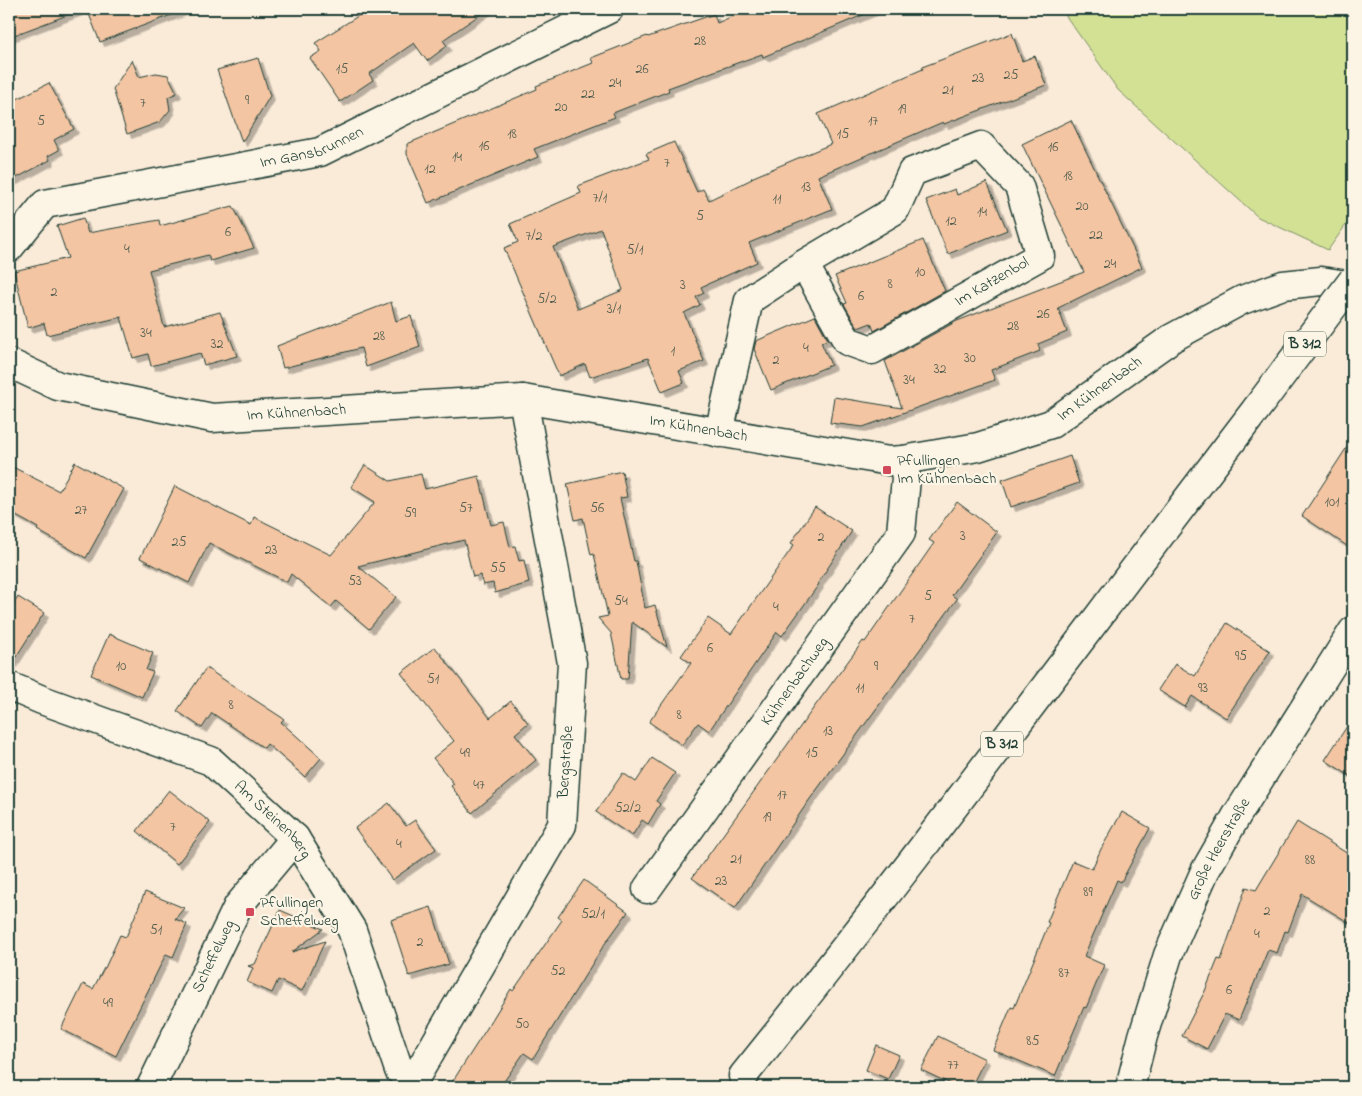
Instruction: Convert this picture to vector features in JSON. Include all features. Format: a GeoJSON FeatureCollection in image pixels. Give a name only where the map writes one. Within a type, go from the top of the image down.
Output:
{"type":"FeatureCollection","features":[{"type":"Feature","properties":{"kind":"street","name":"Im Gansbrunnen"},"geometry":{"type":"LineString","coordinates":[[9,248],[45,204],[320,152],[609,9]]}},
{"type":"Feature","properties":{"kind":"street","name":"Im Katzenbol"},"geometry":{"type":"LineString","coordinates":[[719,433],[749,300],[804,264],[894,210],[912,172],[981,146],[1019,186],[1040,256],[872,350],[847,340],[804,264]]}},
{"type":"Feature","properties":{"kind":"street","name":"B 312"},"geometry":{"type":"LineString","coordinates":[[742,1076],[812,990],[1010,735],[1353,280]]}},
{"type":"Feature","properties":{"kind":"street","name":"Im Kühnenbach"},"geometry":{"type":"LineString","coordinates":[[9,363],[58,386],[212,418],[523,399],[889,461],[978,447],[1051,424],[1172,338],[1242,300],[1283,285],[1321,281],[1353,286]]}},
{"type":"Feature","properties":{"kind":"street","name":"Bergstraße"},"geometry":{"type":"LineString","coordinates":[[412,1083],[562,825],[572,663],[523,399]]}},
{"type":"Feature","properties":{"kind":"street","name":"Kühnenbachweg"},"geometry":{"type":"LineString","coordinates":[[647,889],[901,533],[906,478],[903,460]]}},
{"type":"Feature","properties":{"kind":"street","name":"Große Heerstraße"},"geometry":{"type":"LineString","coordinates":[[1130,1087],[1145,1027],[1168,955],[1202,878],[1237,815],[1353,631]]}},
{"type":"Feature","properties":{"kind":"street","name":"Am Steinenberg"},"geometry":{"type":"LineString","coordinates":[[9,686],[42,700],[210,761],[295,838],[352,930],[399,1070],[412,1083]]}},
{"type":"Feature","properties":{"kind":"street","name":"Scheffelweg"},"geometry":{"type":"LineString","coordinates":[[151,1087],[238,906],[295,838]]}},
{"type":"Feature","properties":{"kind":"green space"},"geometry":{"type":"Polygon","coordinates":[[[1061,9],[1353,9],[1353,215],[1328,250],[1258,217],[1118,90],[1061,9]]]}},
{"type":"Feature","properties":{"kind":"building"},"geometry":{"type":"Polygon","coordinates":[[[9,9],[77,9],[78,11],[9,37],[9,9]]]}},
{"type":"Feature","properties":{"kind":"building"},"geometry":{"type":"Polygon","coordinates":[[[87,9],[181,9],[182,11],[100,42],[87,9]]]}},
{"type":"Feature","properties":{"kind":"building"},"geometry":{"type":"Polygon","coordinates":[[[369,9],[488,9],[443,40],[447,46],[427,61],[414,43],[369,74],[373,80],[340,102],[310,58],[321,51],[315,43],[369,9]]]}},
{"type":"Feature","properties":{"kind":"building"},"geometry":{"type":"Polygon","coordinates":[[[749,9],[877,9],[763,57],[762,54],[668,88],[669,91],[613,113],[615,117],[534,149],[538,157],[428,203],[407,154],[407,144],[537,89],[536,86],[593,63],[591,58],[647,36],[714,14],[717,23],[749,9]]]}},
{"type":"Feature","properties":{"kind":"building"},"geometry":{"type":"Polygon","coordinates":[[[1012,33],[1022,61],[1035,56],[1046,85],[944,124],[943,122],[818,176],[832,209],[749,243],[757,262],[701,287],[704,293],[696,297],[700,305],[684,313],[704,361],[679,371],[684,383],[662,392],[648,358],[590,377],[585,364],[559,376],[504,248],[518,242],[510,224],[581,193],[578,186],[649,159],[646,154],[674,142],[697,192],[703,189],[709,200],[751,178],[831,144],[818,114],[923,69],[922,67],[1012,33]],[[601,229],[553,247],[578,309],[623,290],[601,229]]]}},
{"type":"Feature","properties":{"kind":"building"},"geometry":{"type":"Polygon","coordinates":[[[258,58],[270,96],[242,142],[217,70],[258,58]]]}},
{"type":"Feature","properties":{"kind":"building"},"geometry":{"type":"Polygon","coordinates":[[[132,60],[139,77],[156,73],[168,75],[177,93],[168,97],[170,110],[160,122],[127,134],[113,89],[132,60]]]}},
{"type":"Feature","properties":{"kind":"building"},"geometry":{"type":"Polygon","coordinates":[[[49,83],[74,129],[54,140],[59,150],[48,156],[50,160],[9,182],[9,103],[49,83]]]}},
{"type":"Feature","properties":{"kind":"building"},"geometry":{"type":"Polygon","coordinates":[[[1071,120],[1142,267],[1058,308],[1067,332],[1038,344],[1040,351],[991,370],[995,380],[863,427],[830,423],[834,397],[902,408],[885,361],[957,321],[1084,272],[1022,144],[1071,120]]]}},
{"type":"Feature","properties":{"kind":"building"},"geometry":{"type":"Polygon","coordinates":[[[987,182],[1007,230],[948,254],[926,200],[955,189],[957,195],[987,182]]]}},
{"type":"Feature","properties":{"kind":"building"},"geometry":{"type":"Polygon","coordinates":[[[233,206],[254,248],[210,261],[208,255],[149,270],[164,327],[220,312],[237,356],[204,365],[200,353],[151,366],[148,354],[133,358],[121,317],[47,335],[44,323],[28,328],[14,271],[68,258],[57,226],[83,218],[88,233],[159,220],[160,226],[233,206]]]}},
{"type":"Feature","properties":{"kind":"building"},"geometry":{"type":"Polygon","coordinates":[[[923,240],[945,291],[874,331],[871,323],[858,328],[844,304],[847,303],[835,276],[923,240]]]}},
{"type":"Feature","properties":{"kind":"building"},"geometry":{"type":"Polygon","coordinates":[[[391,302],[396,321],[411,316],[420,347],[366,367],[361,348],[283,368],[277,346],[391,302]]]}},
{"type":"Feature","properties":{"kind":"building"},"geometry":{"type":"Polygon","coordinates":[[[815,316],[828,340],[821,342],[831,365],[771,390],[754,349],[756,341],[815,316]]]}},
{"type":"Feature","properties":{"kind":"building"},"geometry":{"type":"Polygon","coordinates":[[[1353,438],[1353,550],[1302,516],[1353,438]]]}},
{"type":"Feature","properties":{"kind":"building"},"geometry":{"type":"Polygon","coordinates":[[[1070,456],[1079,483],[1011,507],[1002,480],[1070,456]]]}},
{"type":"Feature","properties":{"kind":"building"},"geometry":{"type":"Polygon","coordinates":[[[75,462],[124,489],[86,558],[9,512],[9,465],[59,491],[75,462]]]}},
{"type":"Feature","properties":{"kind":"building"},"geometry":{"type":"Polygon","coordinates":[[[365,465],[390,481],[421,474],[425,489],[479,476],[491,525],[504,522],[510,547],[515,546],[519,561],[524,560],[529,583],[495,593],[493,583],[483,585],[480,575],[473,577],[464,540],[358,566],[396,597],[369,629],[336,601],[331,607],[291,574],[287,582],[209,543],[189,583],[140,558],[175,486],[251,525],[254,517],[331,555],[375,502],[351,487],[365,465]]]}},
{"type":"Feature","properties":{"kind":"building"},"geometry":{"type":"Polygon","coordinates":[[[622,471],[627,497],[620,498],[634,561],[636,561],[645,608],[655,605],[667,647],[632,622],[628,679],[621,679],[611,633],[598,618],[608,616],[594,554],[591,555],[583,518],[575,520],[567,484],[622,471]]]}},
{"type":"Feature","properties":{"kind":"building"},"geometry":{"type":"Polygon","coordinates":[[[957,502],[997,532],[952,595],[957,599],[810,799],[735,908],[692,878],[815,706],[863,641],[865,642],[934,543],[929,540],[957,502]]]}},
{"type":"Feature","properties":{"kind":"building"},"geometry":{"type":"Polygon","coordinates":[[[815,507],[852,531],[819,584],[782,636],[777,632],[709,731],[698,723],[682,745],[649,722],[691,663],[681,656],[708,618],[731,634],[794,545],[791,543],[815,507]]]}},
{"type":"Feature","properties":{"kind":"building"},"geometry":{"type":"Polygon","coordinates":[[[18,597],[44,613],[9,668],[9,613],[18,597]]]}},
{"type":"Feature","properties":{"kind":"building"},"geometry":{"type":"Polygon","coordinates":[[[1227,623],[1270,651],[1226,718],[1192,696],[1185,707],[1158,690],[1175,664],[1195,676],[1227,623]]]}},
{"type":"Feature","properties":{"kind":"building"},"geometry":{"type":"Polygon","coordinates":[[[109,634],[153,653],[146,670],[153,672],[142,697],[91,675],[109,634]]]}},
{"type":"Feature","properties":{"kind":"building"},"geometry":{"type":"Polygon","coordinates":[[[435,647],[490,718],[511,701],[528,723],[515,734],[536,760],[472,813],[451,786],[454,784],[433,758],[454,741],[401,673],[435,647]]]}},
{"type":"Feature","properties":{"kind":"building"},"geometry":{"type":"Polygon","coordinates":[[[206,668],[284,719],[281,722],[321,758],[305,777],[267,744],[264,748],[212,713],[202,728],[177,711],[206,668]]]}},
{"type":"Feature","properties":{"kind":"building"},"geometry":{"type":"Polygon","coordinates":[[[1353,717],[1353,778],[1325,760],[1353,717]]]}},
{"type":"Feature","properties":{"kind":"building"},"geometry":{"type":"Polygon","coordinates":[[[652,758],[675,773],[656,801],[660,804],[648,824],[642,820],[632,836],[596,812],[623,773],[636,782],[652,758]]]}},
{"type":"Feature","properties":{"kind":"building"},"geometry":{"type":"Polygon","coordinates":[[[169,790],[210,822],[177,864],[137,831],[169,790]]]}},
{"type":"Feature","properties":{"kind":"building"},"geometry":{"type":"Polygon","coordinates":[[[389,803],[406,826],[415,820],[436,849],[392,880],[355,828],[389,803]]]}},
{"type":"Feature","properties":{"kind":"building"},"geometry":{"type":"Polygon","coordinates":[[[1122,812],[1150,828],[1121,882],[1117,880],[1084,956],[1104,965],[1055,1076],[993,1050],[1011,1007],[1014,1008],[1073,861],[1092,869],[1122,812]]]}},
{"type":"Feature","properties":{"kind":"building"},"geometry":{"type":"Polygon","coordinates":[[[1297,822],[1353,857],[1353,925],[1302,894],[1288,932],[1285,931],[1277,953],[1268,950],[1239,1020],[1225,1014],[1207,1049],[1182,1036],[1205,991],[1218,959],[1221,960],[1246,887],[1256,890],[1297,822]]]}},
{"type":"Feature","properties":{"kind":"building"},"geometry":{"type":"Polygon","coordinates":[[[584,880],[628,912],[604,945],[533,1059],[524,1053],[500,1087],[449,1087],[511,989],[513,991],[562,920],[558,917],[584,880]]]}},
{"type":"Feature","properties":{"kind":"building"},"geometry":{"type":"Polygon","coordinates":[[[145,892],[184,908],[175,919],[187,924],[173,957],[166,954],[116,1056],[61,1029],[83,984],[93,989],[120,935],[126,937],[145,892]]]}},
{"type":"Feature","properties":{"kind":"building"},"geometry":{"type":"Polygon","coordinates":[[[431,907],[449,964],[409,976],[391,920],[431,907]]]}},
{"type":"Feature","properties":{"kind":"building"},"geometry":{"type":"Polygon","coordinates":[[[280,910],[323,929],[292,952],[325,941],[302,991],[278,980],[272,993],[247,982],[253,968],[248,966],[255,964],[280,910]]]}},
{"type":"Feature","properties":{"kind":"building"},"geometry":{"type":"Polygon","coordinates":[[[938,1036],[985,1059],[971,1087],[957,1087],[921,1070],[938,1036]]]}},
{"type":"Feature","properties":{"kind":"building"},"geometry":{"type":"Polygon","coordinates":[[[876,1045],[899,1055],[888,1079],[866,1070],[876,1045]]]}},
{"type":"Feature","properties":{"kind":"place","name":"Pfullingen Im Kühnenbach"},"geometry":{"type":"Point","coordinates":[887,470]}},
{"type":"Feature","properties":{"kind":"place","name":"Pfullingen Scheffelweg"},"geometry":{"type":"Point","coordinates":[250,912]}}]}
